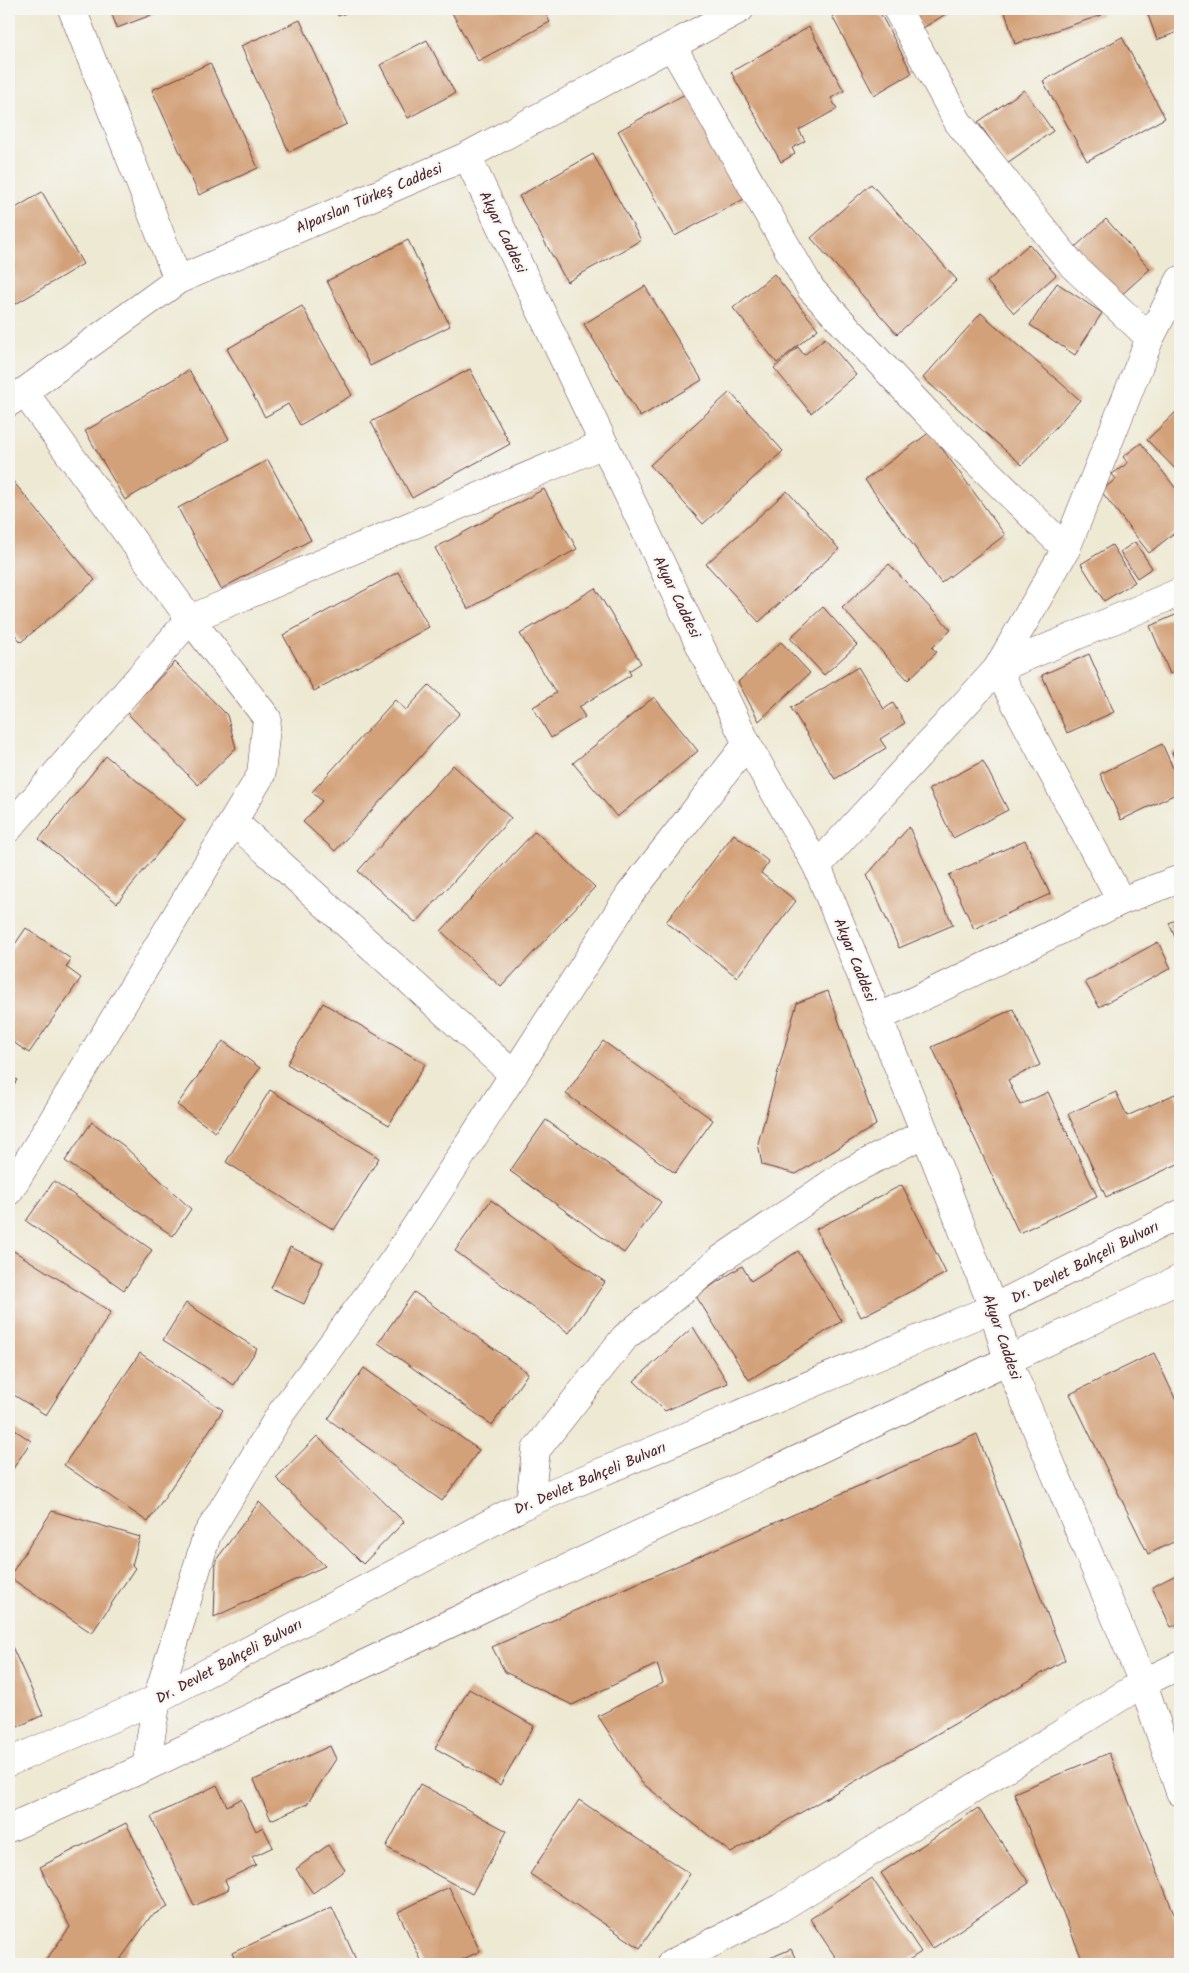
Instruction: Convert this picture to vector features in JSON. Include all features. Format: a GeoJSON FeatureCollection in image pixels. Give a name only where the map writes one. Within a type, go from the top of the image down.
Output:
{"type":"FeatureCollection","features":[{"type":"Feature","properties":{"kind":"street"},"geometry":{"type":"LineString","coordinates":[[72,9],[178,280]]}},
{"type":"Feature","properties":{"kind":"street","name":"Alparslan Türkeş Caddesi"},"geometry":{"type":"LineString","coordinates":[[16,398],[178,280],[467,156],[740,9]]}},
{"type":"Feature","properties":{"kind":"street"},"geometry":{"type":"LineString","coordinates":[[897,9],[958,122],[1074,266],[1150,338]]}},
{"type":"Feature","properties":{"kind":"street"},"geometry":{"type":"LineString","coordinates":[[672,46],[812,289],[927,413],[1066,549]]}},
{"type":"Feature","properties":{"kind":"street","name":"Akyar Caddesi"},"geometry":{"type":"LineString","coordinates":[[467,156],[747,744],[817,866],[925,1133],[993,1308],[1008,1361],[1143,1683],[1180,1792]]}},
{"type":"Feature","properties":{"kind":"street"},"geometry":{"type":"LineString","coordinates":[[817,866],[997,669],[1066,549],[1150,338],[1180,280]]}},
{"type":"Feature","properties":{"kind":"street"},"geometry":{"type":"LineString","coordinates":[[9,1190],[261,775],[267,718],[16,398]]}},
{"type":"Feature","properties":{"kind":"street"},"geometry":{"type":"LineString","coordinates":[[9,828],[190,619],[604,444]]}},
{"type":"Feature","properties":{"kind":"street"},"geometry":{"type":"LineString","coordinates":[[997,669],[1180,592]]}},
{"type":"Feature","properties":{"kind":"street"},"geometry":{"type":"LineString","coordinates":[[997,669],[1121,901]]}},
{"type":"Feature","properties":{"kind":"street"},"geometry":{"type":"LineString","coordinates":[[146,1766],[157,1699],[207,1535],[281,1413],[394,1260],[630,894],[747,744]]}},
{"type":"Feature","properties":{"kind":"street"},"geometry":{"type":"LineString","coordinates":[[234,822],[514,1075]]}},
{"type":"Feature","properties":{"kind":"street"},"geometry":{"type":"LineString","coordinates":[[878,1018],[1121,901],[1180,879]]}},
{"type":"Feature","properties":{"kind":"street"},"geometry":{"type":"LineString","coordinates":[[530,1502],[536,1450],[625,1337],[721,1259],[838,1179],[925,1133]]}},
{"type":"Feature","properties":{"kind":"street","name":"Dr. Devlet Bahçeli Bulvarı"},"geometry":{"type":"LineString","coordinates":[[9,1762],[157,1699],[530,1502],[993,1308],[1180,1214]]}},
{"type":"Feature","properties":{"kind":"street"},"geometry":{"type":"LineString","coordinates":[[9,1828],[146,1766],[1180,1279]]}},
{"type":"Feature","properties":{"kind":"street"},"geometry":{"type":"LineString","coordinates":[[671,1964],[780,1908],[1143,1683],[1180,1665]]}},
{"type":"Feature","properties":{"kind":"building"},"geometry":{"type":"Polygon","coordinates":[[[110,9],[167,9],[117,28],[110,9]]]}},
{"type":"Feature","properties":{"kind":"building"},"geometry":{"type":"Polygon","coordinates":[[[335,9],[356,9],[338,16],[335,9]]]}},
{"type":"Feature","properties":{"kind":"building"},"geometry":{"type":"Polygon","coordinates":[[[450,9],[543,9],[550,22],[478,61],[450,9]]]}},
{"type":"Feature","properties":{"kind":"building"},"geometry":{"type":"Polygon","coordinates":[[[845,9],[878,9],[912,73],[874,95],[832,16],[845,9]]]}},
{"type":"Feature","properties":{"kind":"building"},"geometry":{"type":"Polygon","coordinates":[[[911,9],[954,9],[923,28],[911,9]]]}},
{"type":"Feature","properties":{"kind":"building"},"geometry":{"type":"Polygon","coordinates":[[[1004,9],[1100,9],[1102,15],[1015,44],[1004,9]]]}},
{"type":"Feature","properties":{"kind":"building"},"geometry":{"type":"Polygon","coordinates":[[[1146,9],[1180,9],[1180,31],[1157,40],[1146,9]]]}},
{"type":"Feature","properties":{"kind":"building"},"geometry":{"type":"Polygon","coordinates":[[[300,20],[347,124],[289,152],[241,46],[300,20]]]}},
{"type":"Feature","properties":{"kind":"building"},"geometry":{"type":"Polygon","coordinates":[[[809,27],[844,91],[831,98],[837,109],[799,130],[805,141],[792,148],[795,154],[781,162],[731,72],[809,27]]]}},
{"type":"Feature","properties":{"kind":"building"},"geometry":{"type":"Polygon","coordinates":[[[1122,37],[1165,118],[1087,161],[1043,81],[1122,37]]]}},
{"type":"Feature","properties":{"kind":"building"},"geometry":{"type":"Polygon","coordinates":[[[427,40],[455,93],[408,118],[380,65],[427,40]]]}},
{"type":"Feature","properties":{"kind":"building"},"geometry":{"type":"Polygon","coordinates":[[[210,63],[258,168],[199,195],[152,90],[210,63]]]}},
{"type":"Feature","properties":{"kind":"building"},"geometry":{"type":"Polygon","coordinates":[[[1024,90],[1053,131],[1007,163],[978,122],[1024,90]]]}},
{"type":"Feature","properties":{"kind":"building"},"geometry":{"type":"Polygon","coordinates":[[[687,93],[744,199],[675,236],[618,131],[687,93]]]}},
{"type":"Feature","properties":{"kind":"building"},"geometry":{"type":"Polygon","coordinates":[[[593,154],[641,240],[567,282],[519,196],[593,154]]]}},
{"type":"Feature","properties":{"kind":"building"},"geometry":{"type":"Polygon","coordinates":[[[871,184],[957,280],[897,334],[811,238],[871,184]]]}},
{"type":"Feature","properties":{"kind":"building"},"geometry":{"type":"Polygon","coordinates":[[[42,192],[83,264],[9,308],[9,212],[42,192]]]}},
{"type":"Feature","properties":{"kind":"building"},"geometry":{"type":"Polygon","coordinates":[[[1106,219],[1150,269],[1118,298],[1074,248],[1106,219]]]}},
{"type":"Feature","properties":{"kind":"building"},"geometry":{"type":"Polygon","coordinates":[[[408,240],[450,326],[370,366],[327,281],[408,240]]]}},
{"type":"Feature","properties":{"kind":"building"},"geometry":{"type":"Polygon","coordinates":[[[1029,244],[1056,275],[1014,313],[987,282],[1029,244]]]}},
{"type":"Feature","properties":{"kind":"building"},"geometry":{"type":"Polygon","coordinates":[[[774,274],[818,329],[777,363],[733,308],[774,274]]]}},
{"type":"Feature","properties":{"kind":"building"},"geometry":{"type":"Polygon","coordinates":[[[1057,283],[1102,313],[1075,355],[1030,325],[1057,283]]]}},
{"type":"Feature","properties":{"kind":"building"},"geometry":{"type":"Polygon","coordinates":[[[645,286],[702,380],[640,417],[584,324],[645,286]]]}},
{"type":"Feature","properties":{"kind":"building"},"geometry":{"type":"Polygon","coordinates":[[[302,306],[352,395],[300,425],[288,404],[265,417],[227,349],[302,306]]]}},
{"type":"Feature","properties":{"kind":"building"},"geometry":{"type":"Polygon","coordinates":[[[981,313],[1080,400],[1022,465],[923,378],[981,313]]]}},
{"type":"Feature","properties":{"kind":"building"},"geometry":{"type":"Polygon","coordinates":[[[825,338],[856,375],[811,413],[774,368],[798,347],[804,355],[825,338]]]}},
{"type":"Feature","properties":{"kind":"building"},"geometry":{"type":"Polygon","coordinates":[[[470,369],[510,444],[412,498],[371,422],[470,369]]]}},
{"type":"Feature","properties":{"kind":"building"},"geometry":{"type":"Polygon","coordinates":[[[189,370],[229,439],[125,500],[85,431],[189,370]]]}},
{"type":"Feature","properties":{"kind":"building"},"geometry":{"type":"Polygon","coordinates":[[[730,392],[783,451],[703,524],[650,465],[730,392]]]}},
{"type":"Feature","properties":{"kind":"building"},"geometry":{"type":"Polygon","coordinates":[[[1180,408],[1180,474],[1147,440],[1180,408]]]}},
{"type":"Feature","properties":{"kind":"building"},"geometry":{"type":"Polygon","coordinates":[[[930,432],[1005,535],[941,583],[865,480],[930,432]]]}},
{"type":"Feature","properties":{"kind":"building"},"geometry":{"type":"Polygon","coordinates":[[[1141,443],[1180,494],[1180,533],[1178,530],[1149,553],[1101,491],[1116,479],[1112,474],[1128,463],[1123,457],[1141,443]]]}},
{"type":"Feature","properties":{"kind":"building"},"geometry":{"type":"Polygon","coordinates":[[[268,460],[311,540],[221,589],[178,508],[268,460]]]}},
{"type":"Feature","properties":{"kind":"building"},"geometry":{"type":"Polygon","coordinates":[[[12,480],[95,580],[21,642],[9,627],[9,482],[12,480]]]}},
{"type":"Feature","properties":{"kind":"building"},"geometry":{"type":"Polygon","coordinates":[[[544,489],[577,549],[468,609],[435,548],[544,489]]]}},
{"type":"Feature","properties":{"kind":"building"},"geometry":{"type":"Polygon","coordinates":[[[787,491],[839,549],[759,622],[706,564],[787,491]]]}},
{"type":"Feature","properties":{"kind":"building"},"geometry":{"type":"Polygon","coordinates":[[[1135,542],[1152,568],[1137,578],[1120,552],[1135,542]]]}},
{"type":"Feature","properties":{"kind":"building"},"geometry":{"type":"Polygon","coordinates":[[[1112,545],[1135,582],[1104,601],[1081,564],[1112,545]]]}},
{"type":"Feature","properties":{"kind":"building"},"geometry":{"type":"Polygon","coordinates":[[[889,564],[951,630],[932,648],[937,652],[908,680],[842,608],[889,564]]]}},
{"type":"Feature","properties":{"kind":"building"},"geometry":{"type":"Polygon","coordinates":[[[398,572],[429,627],[314,691],[283,635],[398,572]]]}},
{"type":"Feature","properties":{"kind":"building"},"geometry":{"type":"Polygon","coordinates":[[[595,588],[641,663],[629,671],[631,675],[579,707],[585,717],[551,738],[533,707],[556,693],[520,634],[595,588]]]}},
{"type":"Feature","properties":{"kind":"building"},"geometry":{"type":"Polygon","coordinates":[[[823,607],[857,645],[824,675],[790,638],[823,607]]]}},
{"type":"Feature","properties":{"kind":"building"},"geometry":{"type":"Polygon","coordinates":[[[1180,613],[1180,670],[1170,674],[1150,626],[1180,613]]]}},
{"type":"Feature","properties":{"kind":"building"},"geometry":{"type":"Polygon","coordinates":[[[781,642],[810,673],[759,721],[738,682],[781,642]]]}},
{"type":"Feature","properties":{"kind":"building"},"geometry":{"type":"Polygon","coordinates":[[[1089,654],[1114,712],[1067,733],[1042,675],[1089,654]]]}},
{"type":"Feature","properties":{"kind":"building"},"geometry":{"type":"Polygon","coordinates":[[[175,662],[227,715],[236,748],[198,785],[126,712],[175,662]]]}},
{"type":"Feature","properties":{"kind":"building"},"geometry":{"type":"Polygon","coordinates":[[[858,667],[884,709],[893,703],[905,723],[880,739],[886,748],[835,779],[791,708],[858,667]]]}},
{"type":"Feature","properties":{"kind":"building"},"geometry":{"type":"Polygon","coordinates":[[[429,685],[460,713],[335,851],[303,822],[322,801],[312,792],[395,700],[406,710],[429,685]]]}},
{"type":"Feature","properties":{"kind":"building"},"geometry":{"type":"Polygon","coordinates":[[[654,697],[698,751],[617,817],[573,763],[654,697]]]}},
{"type":"Feature","properties":{"kind":"building"},"geometry":{"type":"Polygon","coordinates":[[[1162,744],[1180,783],[1180,792],[1121,820],[1100,774],[1162,744]]]}},
{"type":"Feature","properties":{"kind":"building"},"geometry":{"type":"Polygon","coordinates":[[[1180,749],[1180,772],[1172,753],[1180,749]]]}},
{"type":"Feature","properties":{"kind":"building"},"geometry":{"type":"Polygon","coordinates":[[[106,756],[185,820],[117,903],[39,839],[106,756]]]}},
{"type":"Feature","properties":{"kind":"building"},"geometry":{"type":"Polygon","coordinates":[[[983,761],[1008,810],[953,838],[929,789],[983,761]]]}},
{"type":"Feature","properties":{"kind":"building"},"geometry":{"type":"Polygon","coordinates":[[[453,765],[511,818],[416,923],[358,871],[453,765]]]}},
{"type":"Feature","properties":{"kind":"building"},"geometry":{"type":"Polygon","coordinates":[[[909,827],[953,925],[899,948],[867,875],[909,827]]]}},
{"type":"Feature","properties":{"kind":"building"},"geometry":{"type":"Polygon","coordinates":[[[535,831],[595,887],[501,987],[441,931],[535,831]]]}},
{"type":"Feature","properties":{"kind":"building"},"geometry":{"type":"Polygon","coordinates":[[[734,834],[769,862],[761,873],[796,901],[737,977],[666,922],[734,834]]]}},
{"type":"Feature","properties":{"kind":"building"},"geometry":{"type":"Polygon","coordinates":[[[1025,840],[1050,894],[974,929],[949,875],[1025,840]]]}},
{"type":"Feature","properties":{"kind":"building"},"geometry":{"type":"Polygon","coordinates":[[[1180,918],[1180,949],[1169,923],[1180,918]]]}},
{"type":"Feature","properties":{"kind":"building"},"geometry":{"type":"Polygon","coordinates":[[[26,928],[71,959],[66,967],[81,978],[29,1053],[13,1042],[9,1049],[9,953],[26,928]]]}},
{"type":"Feature","properties":{"kind":"building"},"geometry":{"type":"Polygon","coordinates":[[[1158,942],[1171,968],[1099,1007],[1085,982],[1158,942]]]}},
{"type":"Feature","properties":{"kind":"building"},"geometry":{"type":"Polygon","coordinates":[[[828,991],[876,1125],[796,1174],[762,1165],[758,1143],[797,1003],[828,991]]]}},
{"type":"Feature","properties":{"kind":"building"},"geometry":{"type":"Polygon","coordinates":[[[323,1003],[425,1064],[389,1125],[287,1064],[323,1003]]]}},
{"type":"Feature","properties":{"kind":"building"},"geometry":{"type":"Polygon","coordinates":[[[1013,1009],[1040,1065],[1008,1080],[1020,1105],[1048,1092],[1097,1196],[1019,1233],[932,1047],[1013,1009]]]}},
{"type":"Feature","properties":{"kind":"building"},"geometry":{"type":"Polygon","coordinates":[[[223,1041],[260,1068],[215,1132],[177,1105],[223,1041]]]}},
{"type":"Feature","properties":{"kind":"building"},"geometry":{"type":"Polygon","coordinates":[[[603,1041],[713,1120],[675,1173],[566,1094],[603,1041]]]}},
{"type":"Feature","properties":{"kind":"building"},"geometry":{"type":"Polygon","coordinates":[[[9,1074],[17,1080],[9,1092],[9,1074]]]}},
{"type":"Feature","properties":{"kind":"building"},"geometry":{"type":"Polygon","coordinates":[[[270,1090],[379,1158],[334,1230],[226,1162],[270,1090]]]}},
{"type":"Feature","properties":{"kind":"building"},"geometry":{"type":"Polygon","coordinates":[[[1116,1092],[1127,1116],[1175,1094],[1180,1105],[1180,1163],[1106,1197],[1068,1114],[1116,1092]]]}},
{"type":"Feature","properties":{"kind":"building"},"geometry":{"type":"Polygon","coordinates":[[[546,1120],[661,1202],[624,1253],[510,1171],[546,1120]]]}},
{"type":"Feature","properties":{"kind":"building"},"geometry":{"type":"Polygon","coordinates":[[[92,1122],[124,1146],[191,1209],[173,1236],[65,1161],[92,1122]]]}},
{"type":"Feature","properties":{"kind":"building"},"geometry":{"type":"Polygon","coordinates":[[[54,1181],[152,1250],[124,1290],[26,1221],[54,1181]]]}},
{"type":"Feature","properties":{"kind":"building"},"geometry":{"type":"Polygon","coordinates":[[[902,1185],[946,1273],[861,1317],[816,1229],[902,1185]]]}},
{"type":"Feature","properties":{"kind":"building"},"geometry":{"type":"Polygon","coordinates":[[[491,1200],[605,1282],[569,1333],[455,1251],[491,1200]]]}},
{"type":"Feature","properties":{"kind":"building"},"geometry":{"type":"Polygon","coordinates":[[[290,1247],[323,1262],[304,1304],[271,1288],[290,1247]]]}},
{"type":"Feature","properties":{"kind":"building"},"geometry":{"type":"Polygon","coordinates":[[[9,1248],[111,1312],[46,1415],[9,1392],[9,1248]]]}},
{"type":"Feature","properties":{"kind":"building"},"geometry":{"type":"Polygon","coordinates":[[[798,1251],[842,1321],[749,1380],[696,1296],[742,1266],[751,1281],[798,1251]]]}},
{"type":"Feature","properties":{"kind":"building"},"geometry":{"type":"Polygon","coordinates":[[[414,1292],[528,1373],[492,1425],[378,1343],[414,1292]]]}},
{"type":"Feature","properties":{"kind":"building"},"geometry":{"type":"Polygon","coordinates":[[[186,1303],[257,1349],[234,1385],[163,1340],[186,1303]]]}},
{"type":"Feature","properties":{"kind":"building"},"geometry":{"type":"Polygon","coordinates":[[[693,1327],[728,1383],[665,1411],[634,1381],[693,1327]]]}},
{"type":"Feature","properties":{"kind":"building"},"geometry":{"type":"Polygon","coordinates":[[[140,1353],[223,1410],[148,1522],[64,1465],[140,1353]]]}},
{"type":"Feature","properties":{"kind":"building"},"geometry":{"type":"Polygon","coordinates":[[[1154,1353],[1180,1409],[1180,1539],[1148,1554],[1070,1394],[1154,1353]]]}},
{"type":"Feature","properties":{"kind":"building"},"geometry":{"type":"Polygon","coordinates":[[[364,1368],[479,1450],[442,1501],[328,1419],[364,1368]]]}},
{"type":"Feature","properties":{"kind":"building"},"geometry":{"type":"Polygon","coordinates":[[[9,1426],[31,1441],[9,1475],[9,1426]]]}},
{"type":"Feature","properties":{"kind":"building"},"geometry":{"type":"Polygon","coordinates":[[[977,1434],[1065,1660],[731,1853],[642,1783],[598,1716],[663,1683],[657,1664],[572,1705],[505,1672],[492,1647],[977,1434]]]}},
{"type":"Feature","properties":{"kind":"building"},"geometry":{"type":"Polygon","coordinates":[[[317,1436],[404,1522],[363,1564],[276,1478],[317,1436]]]}},
{"type":"Feature","properties":{"kind":"building"},"geometry":{"type":"Polygon","coordinates":[[[259,1502],[325,1566],[214,1617],[216,1560],[259,1502]]]}},
{"type":"Feature","properties":{"kind":"building"},"geometry":{"type":"Polygon","coordinates":[[[52,1511],[140,1537],[132,1565],[135,1568],[92,1633],[9,1577],[52,1511]]]}},
{"type":"Feature","properties":{"kind":"building"},"geometry":{"type":"Polygon","coordinates":[[[1180,1573],[1180,1623],[1171,1627],[1152,1587],[1180,1573]]]}},
{"type":"Feature","properties":{"kind":"building"},"geometry":{"type":"Polygon","coordinates":[[[9,1640],[43,1715],[9,1731],[9,1640]]]}},
{"type":"Feature","properties":{"kind":"building"},"geometry":{"type":"Polygon","coordinates":[[[469,1689],[534,1726],[500,1785],[435,1748],[469,1689]]]}},
{"type":"Feature","properties":{"kind":"building"},"geometry":{"type":"Polygon","coordinates":[[[330,1746],[336,1759],[307,1804],[271,1820],[254,1780],[330,1746]]]}},
{"type":"Feature","properties":{"kind":"building"},"geometry":{"type":"Polygon","coordinates":[[[1109,1753],[1180,1928],[1180,1964],[1084,1964],[1014,1793],[1109,1753]]]}},
{"type":"Feature","properties":{"kind":"building"},"geometry":{"type":"Polygon","coordinates":[[[420,1784],[507,1831],[472,1894],[386,1847],[420,1784]]]}},
{"type":"Feature","properties":{"kind":"building"},"geometry":{"type":"Polygon","coordinates":[[[217,1785],[227,1806],[241,1799],[256,1831],[263,1827],[273,1847],[252,1857],[256,1865],[225,1880],[229,1889],[194,1906],[151,1817],[217,1785]]]}},
{"type":"Feature","properties":{"kind":"building"},"geometry":{"type":"Polygon","coordinates":[[[579,1800],[690,1874],[640,1948],[530,1874],[579,1800]]]}},
{"type":"Feature","properties":{"kind":"building"},"geometry":{"type":"Polygon","coordinates":[[[978,1808],[1029,1883],[932,1949],[881,1873],[978,1808]]]}},
{"type":"Feature","properties":{"kind":"building"},"geometry":{"type":"Polygon","coordinates":[[[126,1823],[168,1907],[151,1916],[117,1964],[43,1964],[70,1927],[40,1867],[126,1823]]]}},
{"type":"Feature","properties":{"kind":"building"},"geometry":{"type":"Polygon","coordinates":[[[328,1845],[345,1870],[313,1893],[296,1869],[328,1845]]]}},
{"type":"Feature","properties":{"kind":"building"},"geometry":{"type":"Polygon","coordinates":[[[872,1878],[921,1952],[903,1964],[840,1964],[810,1919],[872,1878]]]}},
{"type":"Feature","properties":{"kind":"building"},"geometry":{"type":"Polygon","coordinates":[[[449,1887],[480,1951],[453,1964],[423,1964],[398,1912],[449,1887]]]}},
{"type":"Feature","properties":{"kind":"building"},"geometry":{"type":"Polygon","coordinates":[[[332,1907],[358,1964],[237,1964],[232,1953],[332,1907]]]}},
{"type":"Feature","properties":{"kind":"building"},"geometry":{"type":"Polygon","coordinates":[[[791,1949],[798,1964],[756,1964],[791,1949]]]}}]}
